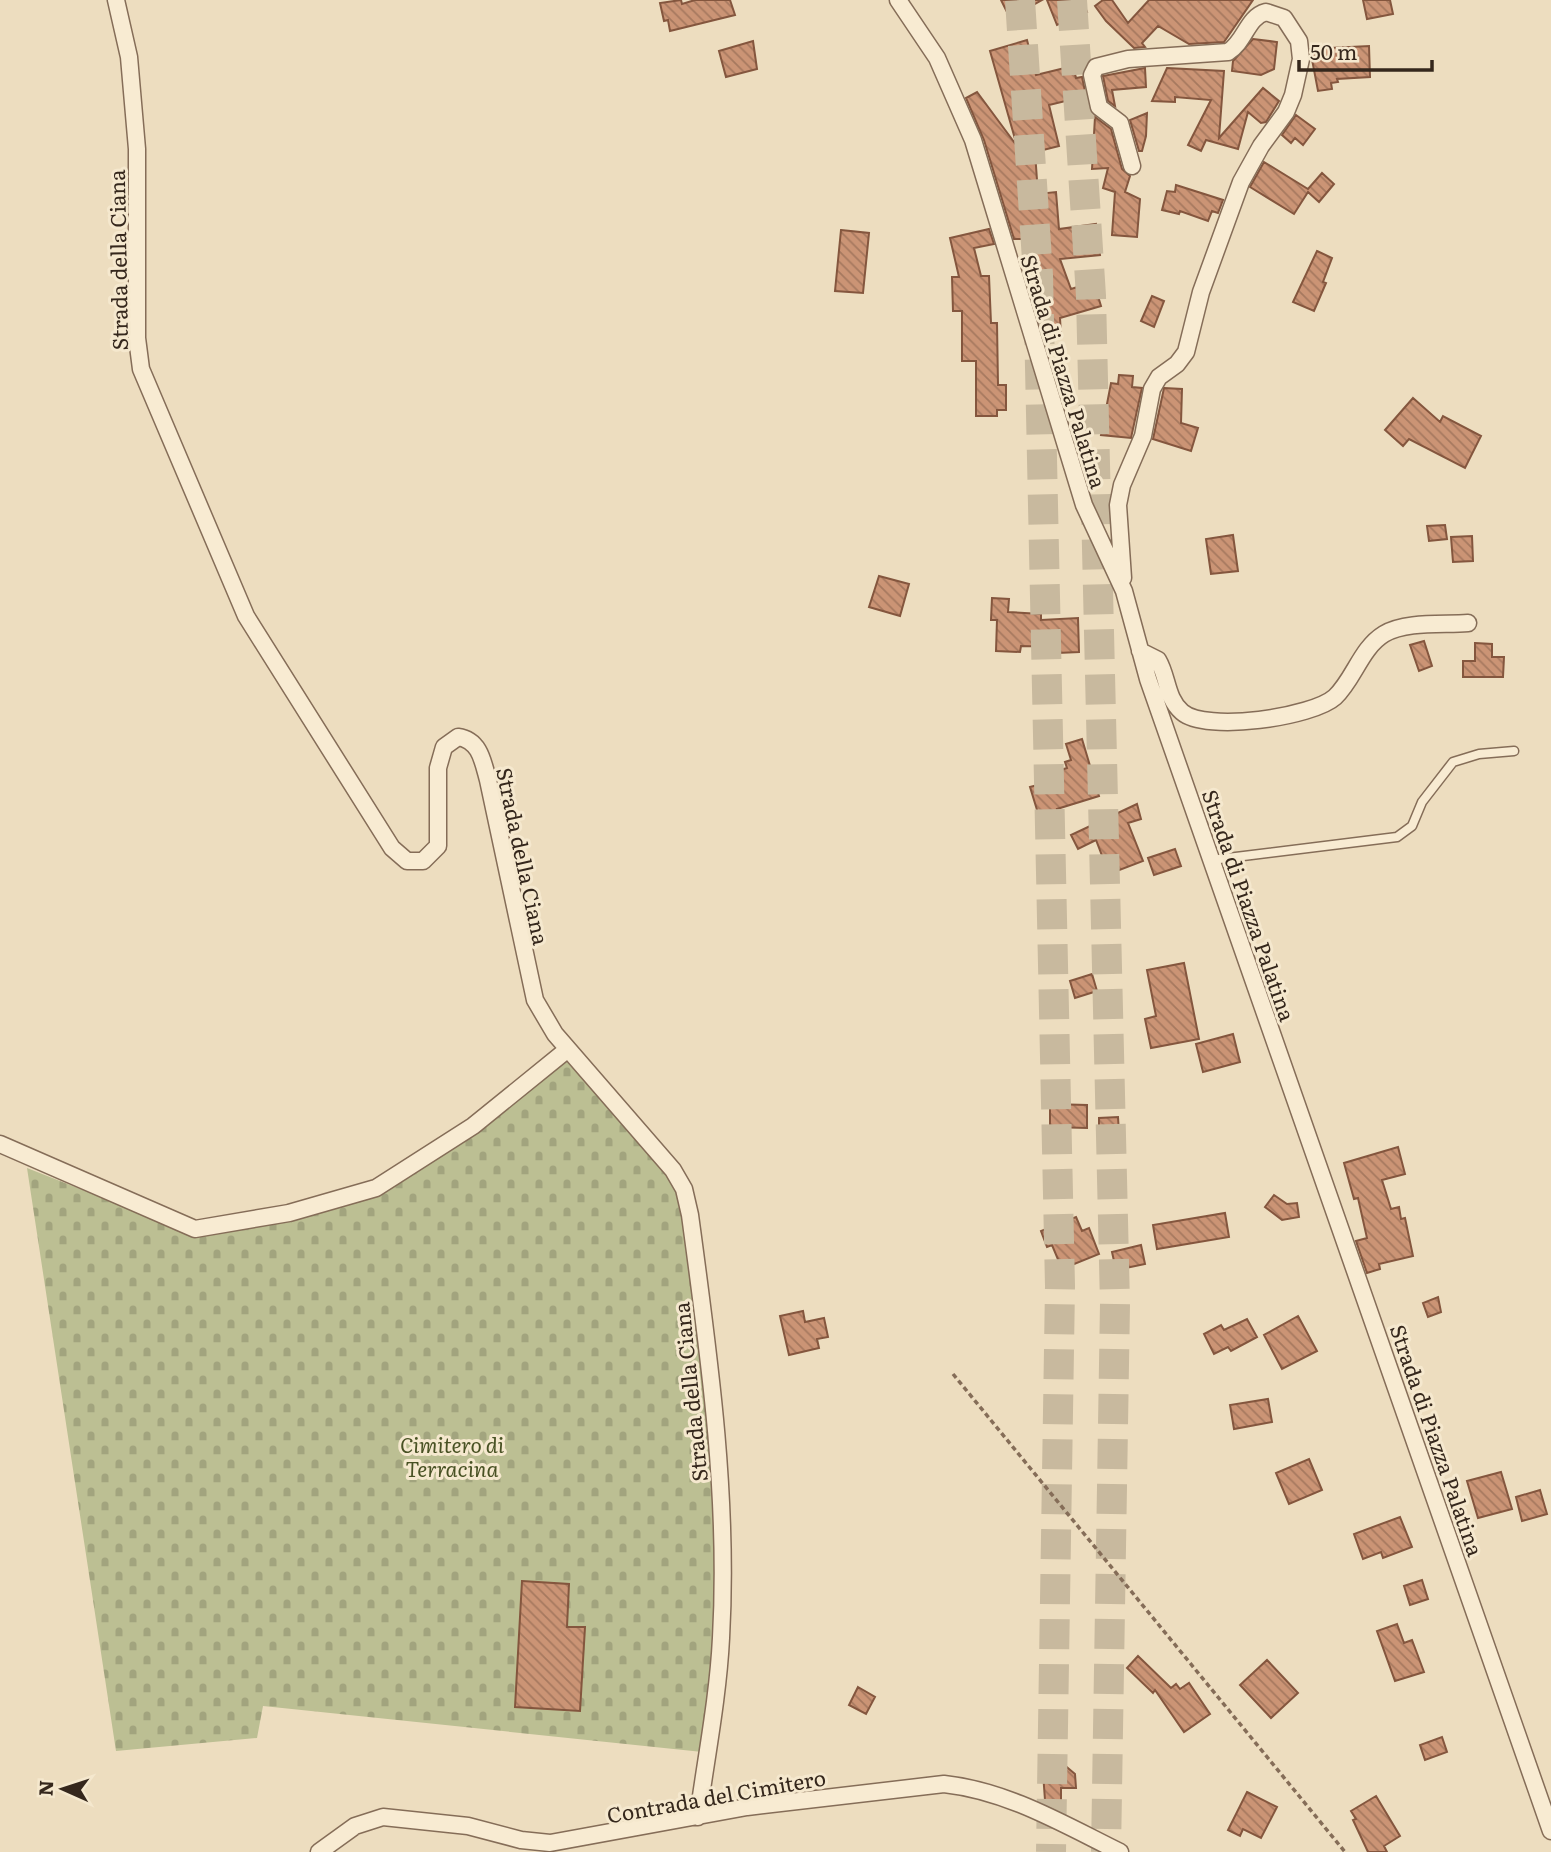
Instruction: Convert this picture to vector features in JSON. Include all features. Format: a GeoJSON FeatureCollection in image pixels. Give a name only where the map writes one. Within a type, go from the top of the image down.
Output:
{"type":"FeatureCollection","features":[{"type":"Feature","properties":{"kind":"street","name":"Strada della Ciana"},"geometry":{"type":"LineString","coordinates":[[116,0],[129,57],[137,149],[139,360],[221,562],[256,634],[392,848],[401,857],[419,863],[430,856],[438,846],[438,768],[444,747],[458,737],[468,739],[477,747],[488,780],[531,989],[547,1023],[677,1176],[684,1189],[690,1215],[718,1436],[722,1611],[720,1654],[698,1817]]}},
{"type":"Feature","properties":{"kind":"street","name":"Strada di Piazza Palatina"},"geometry":{"type":"LineString","coordinates":[[898,0],[937,58],[970,131],[1084,505],[1124,591],[1140,651],[1211,860],[1551,1831]]}},
{"type":"Feature","properties":{"kind":"street"},"geometry":{"type":"LineString","coordinates":[[1124,591],[1117,521],[1122,485],[1143,436],[1154,383],[1177,364],[1186,352],[1198,301],[1241,182],[1261,146],[1291,103],[1301,53],[1299,41],[1290,24],[1279,15],[1266,12],[1256,17],[1239,43],[1228,52],[1128,59],[1096,67],[1092,75],[1098,103],[1102,110],[1120,123],[1132,166]]}},
{"type":"Feature","properties":{"kind":"street"},"geometry":{"type":"LineString","coordinates":[[1140,651],[1154,655],[1158,660],[1169,693],[1181,711],[1201,721],[1238,722],[1309,710],[1326,704],[1340,691],[1375,642],[1389,632],[1468,623]]}},
{"type":"Feature","properties":{"kind":"street"},"geometry":{"type":"LineString","coordinates":[[0,1144],[195,1229],[289,1213],[376,1188],[473,1126],[568,1049]]}},
{"type":"Feature","properties":{"kind":"street","name":"Contrada del Cimitero"},"geometry":{"type":"LineString","coordinates":[[319,1852],[355,1826],[383,1816],[468,1826],[521,1840],[550,1843],[760,1805],[944,1784],[972,1788],[1003,1797],[1120,1852]]}},
{"type":"Feature","properties":{"kind":"lane"},"geometry":{"type":"LineString","coordinates":[[1211,860],[1397,837],[1412,826],[1422,802],[1453,762],[1479,754],[1514,751]]}},
{"type":"Feature","properties":{"kind":"path"},"geometry":{"type":"LineString","coordinates":[[953,1374],[1345,1852]]}},
{"type":"Feature","properties":{"kind":"green space","name":"Cimitero di Terracina"},"geometry":{"type":"Polygon","coordinates":[[[566,1061],[682,1187],[724,1438],[731,1599],[722,1700],[712,1753],[263,1706],[257,1738],[116,1751],[27,1168],[197,1235],[378,1196],[566,1061]]]}},
{"type":"Feature","properties":{"kind":"building"},"geometry":{"type":"Polygon","coordinates":[[[681,0],[682,4],[695,0],[730,0],[735,15],[670,31],[668,20],[664,21],[660,3],[681,0]]]}},
{"type":"Feature","properties":{"kind":"building"},"geometry":{"type":"Polygon","coordinates":[[[1001,0],[1042,0],[1010,18],[1001,0]]]}},
{"type":"Feature","properties":{"kind":"building"},"geometry":{"type":"Polygon","coordinates":[[[1047,0],[1082,0],[1087,12],[1057,25],[1047,0]]]}},
{"type":"Feature","properties":{"kind":"building"},"geometry":{"type":"Polygon","coordinates":[[[1103,0],[1112,0],[1128,23],[1149,0],[1253,0],[1224,42],[1189,44],[1158,26],[1142,43],[1145,47],[1134,48],[1106,21],[1095,6],[1103,0]]]}},
{"type":"Feature","properties":{"kind":"building"},"geometry":{"type":"Polygon","coordinates":[[[1363,0],[1390,0],[1393,14],[1367,19],[1363,0]]]}},
{"type":"Feature","properties":{"kind":"building"},"geometry":{"type":"Polygon","coordinates":[[[1253,39],[1277,42],[1274,69],[1261,75],[1232,71],[1233,61],[1253,39]]]}},
{"type":"Feature","properties":{"kind":"building"},"geometry":{"type":"Polygon","coordinates":[[[1027,40],[1036,75],[1073,66],[1076,78],[1082,77],[1086,96],[1049,105],[1059,146],[1035,152],[1038,194],[1056,192],[1059,229],[1096,224],[1100,255],[1060,259],[1071,289],[1087,284],[1088,289],[1095,286],[1101,306],[1060,318],[1061,335],[1046,336],[1044,295],[1024,239],[1014,239],[984,140],[966,98],[977,92],[1017,146],[990,51],[1027,40]]]}},
{"type":"Feature","properties":{"kind":"building"},"geometry":{"type":"Polygon","coordinates":[[[753,41],[757,69],[726,77],[719,51],[753,41]]]}},
{"type":"Feature","properties":{"kind":"building"},"geometry":{"type":"Polygon","coordinates":[[[1369,46],[1370,77],[1337,79],[1338,82],[1331,83],[1332,89],[1318,91],[1310,49],[1369,46]]]}},
{"type":"Feature","properties":{"kind":"building"},"geometry":{"type":"Polygon","coordinates":[[[1145,68],[1146,87],[1112,90],[1115,106],[1108,101],[1103,76],[1145,68]]]}},
{"type":"Feature","properties":{"kind":"building"},"geometry":{"type":"Polygon","coordinates":[[[1167,68],[1224,71],[1219,138],[1263,88],[1279,101],[1266,122],[1261,123],[1248,112],[1238,149],[1206,140],[1201,151],[1188,145],[1211,100],[1175,97],[1175,102],[1152,101],[1167,68]]]}},
{"type":"Feature","properties":{"kind":"building"},"geometry":{"type":"Polygon","coordinates":[[[1147,113],[1146,136],[1142,151],[1139,151],[1130,120],[1147,113]]]}},
{"type":"Feature","properties":{"kind":"building"},"geometry":{"type":"Polygon","coordinates":[[[1296,115],[1315,129],[1303,145],[1295,138],[1291,143],[1282,135],[1296,115]]]}},
{"type":"Feature","properties":{"kind":"building"},"geometry":{"type":"Polygon","coordinates":[[[1095,117],[1111,129],[1122,169],[1130,176],[1125,192],[1140,199],[1137,237],[1112,235],[1115,192],[1103,188],[1108,168],[1092,169],[1095,117]]]}},
{"type":"Feature","properties":{"kind":"building"},"geometry":{"type":"Polygon","coordinates":[[[1264,162],[1308,189],[1322,173],[1334,184],[1319,202],[1308,192],[1294,214],[1250,187],[1264,162]]]}},
{"type":"Feature","properties":{"kind":"building"},"geometry":{"type":"Polygon","coordinates":[[[1176,185],[1223,200],[1218,213],[1212,211],[1208,221],[1180,211],[1179,214],[1162,210],[1167,191],[1175,192],[1176,185]]]}},
{"type":"Feature","properties":{"kind":"building"},"geometry":{"type":"Polygon","coordinates":[[[989,229],[994,244],[974,248],[981,276],[989,276],[991,323],[997,323],[998,385],[1006,385],[1006,410],[997,410],[997,416],[976,416],[976,361],[962,361],[962,311],[953,311],[952,277],[959,277],[950,238],[989,229]]]}},
{"type":"Feature","properties":{"kind":"building"},"geometry":{"type":"Polygon","coordinates":[[[841,230],[869,233],[863,293],[835,291],[841,230]]]}},
{"type":"Feature","properties":{"kind":"building"},"geometry":{"type":"Polygon","coordinates":[[[1317,251],[1332,258],[1323,282],[1326,283],[1314,311],[1293,302],[1317,251]]]}},
{"type":"Feature","properties":{"kind":"building"},"geometry":{"type":"Polygon","coordinates":[[[1152,296],[1164,301],[1154,327],[1141,321],[1152,296]]]}},
{"type":"Feature","properties":{"kind":"building"},"geometry":{"type":"Polygon","coordinates":[[[1119,375],[1133,376],[1132,387],[1142,388],[1131,438],[1101,435],[1111,383],[1118,384],[1119,375]]]}},
{"type":"Feature","properties":{"kind":"building"},"geometry":{"type":"Polygon","coordinates":[[[1164,388],[1182,389],[1181,423],[1198,428],[1191,451],[1153,439],[1164,388]]]}},
{"type":"Feature","properties":{"kind":"building"},"geometry":{"type":"Polygon","coordinates":[[[1413,398],[1440,422],[1443,416],[1481,436],[1465,468],[1409,439],[1403,446],[1385,430],[1413,398]]]}},
{"type":"Feature","properties":{"kind":"building"},"geometry":{"type":"Polygon","coordinates":[[[1445,525],[1447,539],[1429,541],[1427,526],[1445,525]]]}},
{"type":"Feature","properties":{"kind":"building"},"geometry":{"type":"Polygon","coordinates":[[[1233,535],[1238,571],[1211,574],[1206,539],[1233,535]]]}},
{"type":"Feature","properties":{"kind":"building"},"geometry":{"type":"Polygon","coordinates":[[[1472,536],[1473,561],[1453,562],[1451,537],[1472,536]]]}},
{"type":"Feature","properties":{"kind":"building"},"geometry":{"type":"Polygon","coordinates":[[[879,576],[909,584],[900,616],[869,607],[879,576]]]}},
{"type":"Feature","properties":{"kind":"building"},"geometry":{"type":"Polygon","coordinates":[[[992,598],[1009,599],[1008,612],[1041,614],[1041,620],[1078,618],[1079,652],[1058,653],[1058,647],[1021,646],[1020,652],[996,651],[997,620],[991,620],[992,598]]]}},
{"type":"Feature","properties":{"kind":"building"},"geometry":{"type":"Polygon","coordinates":[[[1424,641],[1432,666],[1419,671],[1410,645],[1424,641]]]}},
{"type":"Feature","properties":{"kind":"building"},"geometry":{"type":"Polygon","coordinates":[[[1475,643],[1492,644],[1492,657],[1504,657],[1503,677],[1463,677],[1463,661],[1475,661],[1475,643]]]}},
{"type":"Feature","properties":{"kind":"building"},"geometry":{"type":"Polygon","coordinates":[[[1082,739],[1099,796],[1057,809],[1060,817],[1041,823],[1030,787],[1053,781],[1051,773],[1067,768],[1065,762],[1071,760],[1066,744],[1082,739]]]}},
{"type":"Feature","properties":{"kind":"building"},"geometry":{"type":"Polygon","coordinates":[[[1137,804],[1141,819],[1128,823],[1143,861],[1109,874],[1096,840],[1078,849],[1071,835],[1137,804]]]}},
{"type":"Feature","properties":{"kind":"building"},"geometry":{"type":"Polygon","coordinates":[[[1175,849],[1181,866],[1154,875],[1148,858],[1175,849]]]}},
{"type":"Feature","properties":{"kind":"building"},"geometry":{"type":"Polygon","coordinates":[[[1184,963],[1199,1039],[1151,1048],[1145,1019],[1156,1016],[1147,970],[1184,963]]]}},
{"type":"Feature","properties":{"kind":"building"},"geometry":{"type":"Polygon","coordinates":[[[1092,974],[1097,991],[1075,998],[1070,981],[1092,974]]]}},
{"type":"Feature","properties":{"kind":"building"},"geometry":{"type":"Polygon","coordinates":[[[1233,1034],[1240,1062],[1203,1072],[1196,1044],[1233,1034]]]}},
{"type":"Feature","properties":{"kind":"building"},"geometry":{"type":"Polygon","coordinates":[[[1050,1104],[1087,1105],[1087,1128],[1050,1127],[1050,1104]]]}},
{"type":"Feature","properties":{"kind":"building"},"geometry":{"type":"Polygon","coordinates":[[[1118,1117],[1119,1133],[1099,1134],[1099,1118],[1118,1117]]]}},
{"type":"Feature","properties":{"kind":"building"},"geometry":{"type":"Polygon","coordinates":[[[1398,1147],[1405,1174],[1382,1180],[1391,1209],[1399,1207],[1401,1219],[1405,1218],[1413,1256],[1379,1264],[1380,1269],[1367,1273],[1356,1241],[1367,1238],[1358,1198],[1354,1199],[1344,1163],[1398,1147]]]}},
{"type":"Feature","properties":{"kind":"building"},"geometry":{"type":"Polygon","coordinates":[[[1274,1195],[1287,1204],[1297,1203],[1299,1217],[1282,1220],[1265,1207],[1274,1195]]]}},
{"type":"Feature","properties":{"kind":"building"},"geometry":{"type":"Polygon","coordinates":[[[1225,1213],[1229,1237],[1157,1249],[1153,1225],[1225,1213]]]}},
{"type":"Feature","properties":{"kind":"building"},"geometry":{"type":"Polygon","coordinates":[[[1076,1217],[1082,1231],[1089,1228],[1099,1254],[1062,1269],[1052,1245],[1047,1247],[1041,1231],[1076,1217]]]}},
{"type":"Feature","properties":{"kind":"building"},"geometry":{"type":"Polygon","coordinates":[[[1141,1245],[1145,1264],[1116,1270],[1112,1252],[1141,1245]]]}},
{"type":"Feature","properties":{"kind":"building"},"geometry":{"type":"Polygon","coordinates":[[[1438,1297],[1441,1312],[1428,1317],[1423,1303],[1438,1297]]]}},
{"type":"Feature","properties":{"kind":"building"},"geometry":{"type":"Polygon","coordinates":[[[803,1311],[805,1322],[824,1318],[828,1337],[817,1339],[819,1348],[789,1355],[780,1316],[803,1311]]]}},
{"type":"Feature","properties":{"kind":"building"},"geometry":{"type":"Polygon","coordinates":[[[1298,1316],[1317,1351],[1282,1369],[1264,1335],[1298,1316]]]}},
{"type":"Feature","properties":{"kind":"building"},"geometry":{"type":"Polygon","coordinates":[[[1247,1319],[1257,1337],[1231,1351],[1228,1347],[1214,1354],[1204,1334],[1221,1325],[1224,1330],[1247,1319]]]}},
{"type":"Feature","properties":{"kind":"building"},"geometry":{"type":"Polygon","coordinates":[[[1268,1399],[1272,1422],[1234,1429],[1230,1405],[1268,1399]]]}},
{"type":"Feature","properties":{"kind":"building"},"geometry":{"type":"Polygon","coordinates":[[[1309,1459],[1322,1490],[1289,1504],[1276,1473],[1309,1459]]]}},
{"type":"Feature","properties":{"kind":"building"},"geometry":{"type":"Polygon","coordinates":[[[1501,1472],[1512,1509],[1478,1518],[1467,1481],[1501,1472]]]}},
{"type":"Feature","properties":{"kind":"building"},"geometry":{"type":"Polygon","coordinates":[[[1540,1490],[1547,1514],[1522,1521],[1516,1497],[1540,1490]]]}},
{"type":"Feature","properties":{"kind":"building"},"geometry":{"type":"Polygon","coordinates":[[[1400,1517],[1412,1547],[1383,1558],[1381,1552],[1363,1559],[1354,1534],[1400,1517]]]}},
{"type":"Feature","properties":{"kind":"building"},"geometry":{"type":"Polygon","coordinates":[[[1422,1580],[1428,1599],[1410,1605],[1404,1586],[1422,1580]]]}},
{"type":"Feature","properties":{"kind":"building"},"geometry":{"type":"Polygon","coordinates":[[[522,1581],[569,1584],[567,1627],[585,1627],[580,1711],[515,1707],[522,1581]]]}},
{"type":"Feature","properties":{"kind":"building"},"geometry":{"type":"Polygon","coordinates":[[[1397,1624],[1404,1643],[1412,1640],[1424,1672],[1395,1681],[1377,1631],[1397,1624]]]}},
{"type":"Feature","properties":{"kind":"building"},"geometry":{"type":"Polygon","coordinates":[[[1138,1656],[1171,1688],[1176,1684],[1180,1689],[1189,1683],[1210,1714],[1184,1732],[1155,1690],[1153,1693],[1127,1668],[1138,1656]]]}},
{"type":"Feature","properties":{"kind":"building"},"geometry":{"type":"Polygon","coordinates":[[[1267,1660],[1298,1693],[1271,1718],[1240,1685],[1267,1660]]]}},
{"type":"Feature","properties":{"kind":"building"},"geometry":{"type":"Polygon","coordinates":[[[858,1687],[875,1697],[866,1714],[849,1705],[858,1687]]]}},
{"type":"Feature","properties":{"kind":"building"},"geometry":{"type":"Polygon","coordinates":[[[1442,1737],[1447,1752],[1425,1760],[1420,1745],[1442,1737]]]}},
{"type":"Feature","properties":{"kind":"building"},"geometry":{"type":"Polygon","coordinates":[[[1056,1758],[1075,1774],[1076,1788],[1061,1788],[1061,1806],[1052,1807],[1045,1800],[1042,1759],[1056,1758]]]}},
{"type":"Feature","properties":{"kind":"building"},"geometry":{"type":"Polygon","coordinates":[[[1247,1792],[1277,1807],[1261,1838],[1243,1829],[1240,1836],[1228,1830],[1247,1792]]]}},
{"type":"Feature","properties":{"kind":"building"},"geometry":{"type":"Polygon","coordinates":[[[1376,1796],[1400,1836],[1384,1846],[1387,1852],[1368,1852],[1351,1811],[1376,1796]]]}},
{"type":"Feature","properties":{"kind":"tunnel"},"geometry":{"type":"LineString","coordinates":[[1020,0],[1038,275],[1060,1286],[1051,1852]]}},
{"type":"Feature","properties":{"kind":"tunnel"},"geometry":{"type":"LineString","coordinates":[[1072,0],[1091,296],[1115,1304],[1106,1852]]}}]}
